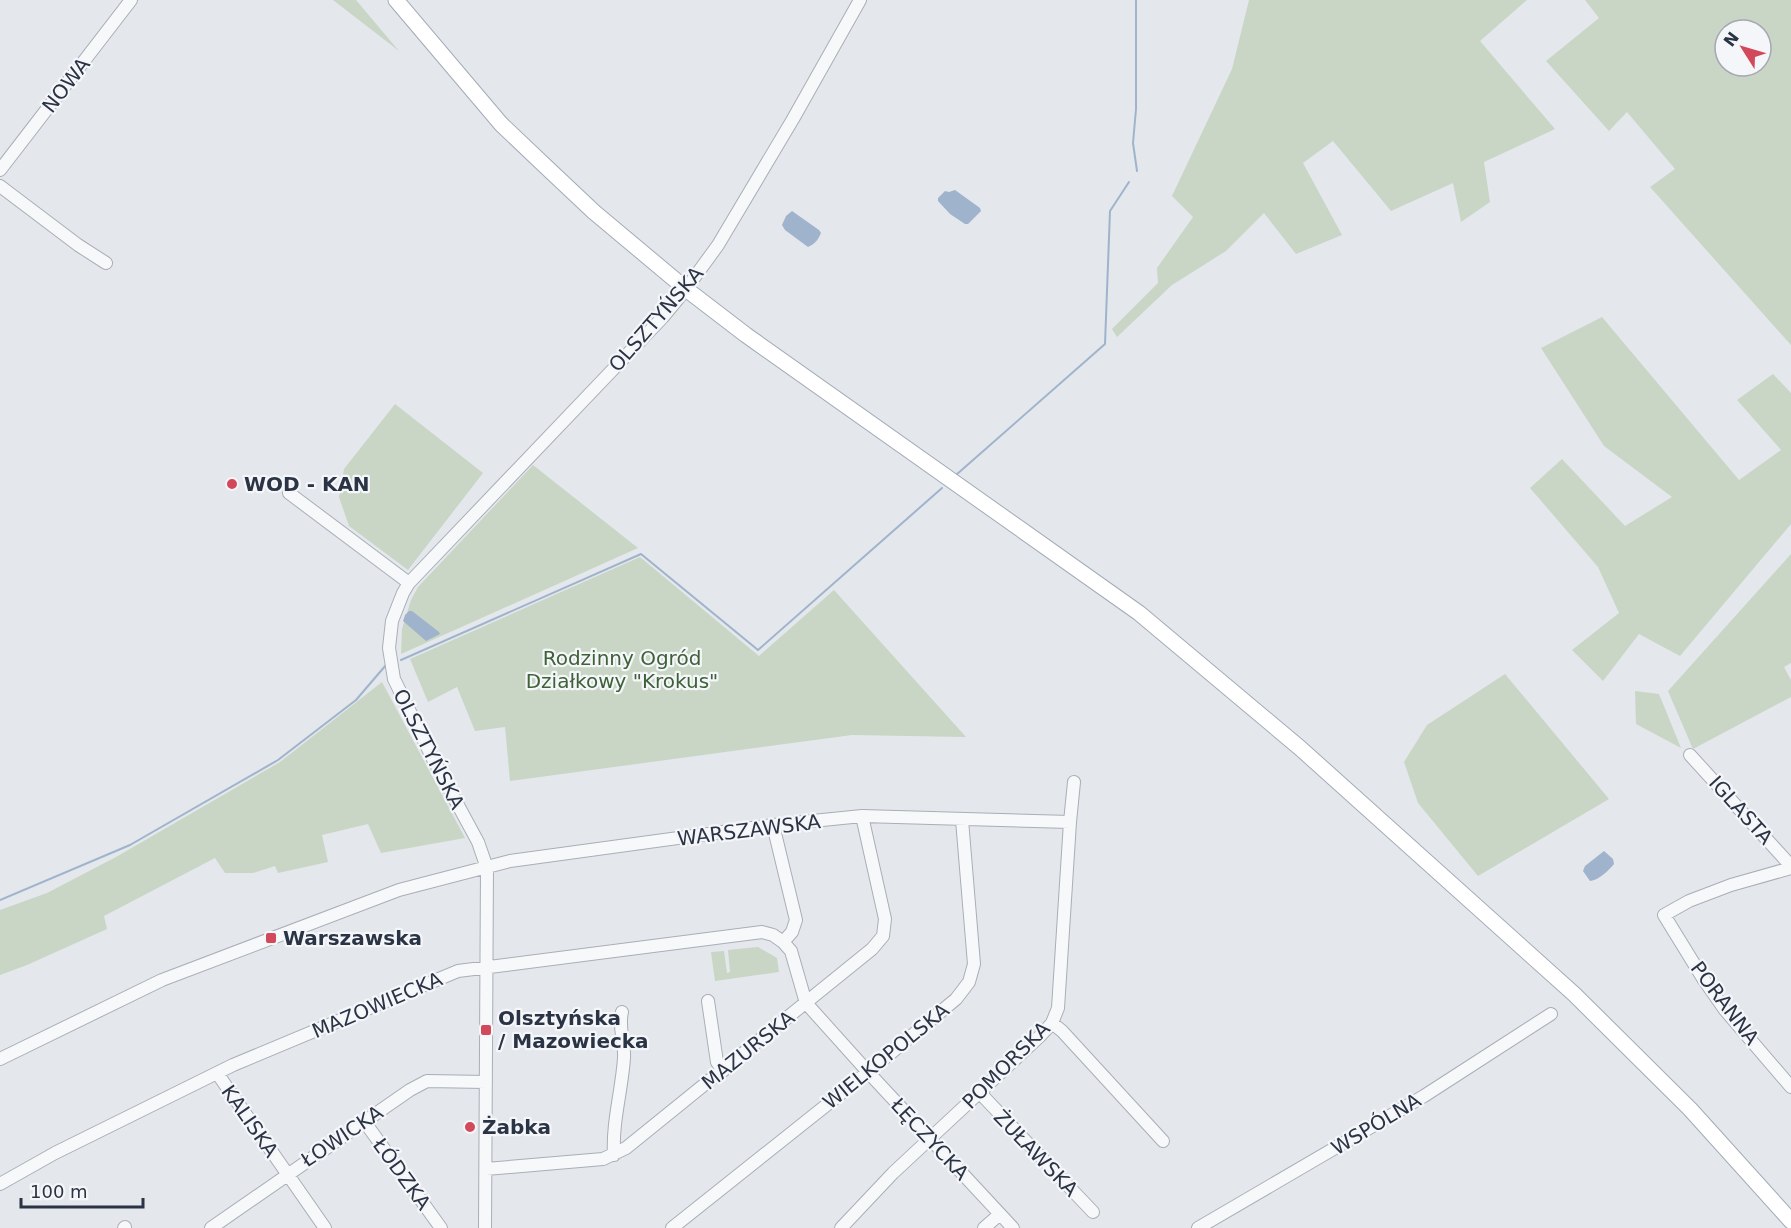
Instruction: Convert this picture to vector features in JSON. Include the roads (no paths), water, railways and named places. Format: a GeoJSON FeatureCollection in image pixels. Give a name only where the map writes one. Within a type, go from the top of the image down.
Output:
{"type":"FeatureCollection","features":[{"type":"Feature","properties":{"kind":"main road"},"geometry":{"type":"LineString","coordinates":[[396,0],[501,124],[594,212],[686,290],[746,335],[1139,613],[1300,748],[1574,994],[1690,1109],[1791,1221]]}},
{"type":"Feature","properties":{"kind":"street","name":"NOWA"},"geometry":{"type":"LineString","coordinates":[[0,170],[130,0]]}},
{"type":"Feature","properties":{"kind":"street","name":"OLSZTYŃSKA"},"geometry":{"type":"LineString","coordinates":[[485,1228],[487,868],[478,842],[433,759],[394,679],[389,648],[397,605],[410,583],[686,290],[718,245],[861,0]]}},
{"type":"Feature","properties":{"kind":"street"},"geometry":{"type":"LineString","coordinates":[[0,186],[106,264]]}},
{"type":"Feature","properties":{"kind":"street"},"geometry":{"type":"LineString","coordinates":[[290,493],[410,583]]}},
{"type":"Feature","properties":{"kind":"street","name":"IGLASTA"},"geometry":{"type":"LineString","coordinates":[[1690,754],[1791,867]]}},
{"type":"Feature","properties":{"kind":"street","name":"POMORSKA"},"geometry":{"type":"LineString","coordinates":[[841,1228],[893,1173],[1052,1023],[1058,1008],[1074,782]]}},
{"type":"Feature","properties":{"kind":"street","name":"WARSZAWSKA"},"geometry":{"type":"LineString","coordinates":[[0,1059],[162,980],[399,890],[510,861],[773,825],[862,816],[1070,822]]}},
{"type":"Feature","properties":{"kind":"street","name":"MAZURSKA"},"geometry":{"type":"LineString","coordinates":[[486,1169],[603,1160],[614,1155],[723,1071],[872,949],[883,936],[885,919],[862,816]]}},
{"type":"Feature","properties":{"kind":"street","name":"WIELKOPOLSKA"},"geometry":{"type":"LineString","coordinates":[[672,1228],[868,1072],[956,999],[969,982],[974,964],[962,820]]}},
{"type":"Feature","properties":{"kind":"street"},"geometry":{"type":"LineString","coordinates":[[773,825],[796,920],[792,932],[783,942]]}},
{"type":"Feature","properties":{"kind":"street","name":"PORANNA"},"geometry":{"type":"LineString","coordinates":[[1791,867],[1720,889],[1689,901],[1664,915],[1725,1010],[1791,1087]]}},
{"type":"Feature","properties":{"kind":"street","name":"MAZOWIECKA"},"geometry":{"type":"LineString","coordinates":[[0,1184],[55,1153],[217,1072],[458,971],[762,932],[773,935],[783,942]]}},
{"type":"Feature","properties":{"kind":"street","name":"ŁĘCZYCKA"},"geometry":{"type":"LineString","coordinates":[[783,942],[791,951],[806,1003],[1013,1228]]}},
{"type":"Feature","properties":{"kind":"street"},"geometry":{"type":"LineString","coordinates":[[708,1001],[717,1062],[723,1071]]}},
{"type":"Feature","properties":{"kind":"street"},"geometry":{"type":"LineString","coordinates":[[614,1155],[613,1140],[624,1056],[619,1022],[622,1012]]}},
{"type":"Feature","properties":{"kind":"street","name":"WSPÓLNA"},"geometry":{"type":"LineString","coordinates":[[1198,1228],[1424,1096],[1551,1014]]}},
{"type":"Feature","properties":{"kind":"street"},"geometry":{"type":"LineString","coordinates":[[1052,1023],[1062,1031],[1163,1141]]}},
{"type":"Feature","properties":{"kind":"street","name":"KALISKA"},"geometry":{"type":"LineString","coordinates":[[217,1072],[325,1228]]}},
{"type":"Feature","properties":{"kind":"street","name":"ŁOWICKA"},"geometry":{"type":"LineString","coordinates":[[210,1228],[410,1090],[427,1082],[486,1082]]}},
{"type":"Feature","properties":{"kind":"street","name":"ŻUŁAWSKA"},"geometry":{"type":"LineString","coordinates":[[980,1093],[1093,1212]]}},
{"type":"Feature","properties":{"kind":"street","name":"ŁÓDZKA"},"geometry":{"type":"LineString","coordinates":[[364,1121],[441,1228]]}},
{"type":"Feature","properties":{"kind":"street"},"geometry":{"type":"LineString","coordinates":[[984,1228],[1000,1214]]}},
{"type":"Feature","properties":{"kind":"water"},"geometry":{"type":"Polygon","coordinates":[[[955,190],[980,208],[981,211],[968,224],[950,214],[938,201],[945,191],[955,190]]]}},
{"type":"Feature","properties":{"kind":"water"},"geometry":{"type":"Polygon","coordinates":[[[792,211],[821,233],[816,242],[808,247],[785,230],[782,225],[786,216],[792,211]]]}},
{"type":"Feature","properties":{"kind":"water"},"geometry":{"type":"Polygon","coordinates":[[[409,611],[440,634],[426,641],[403,621],[409,611]]]}},
{"type":"Feature","properties":{"kind":"water"},"geometry":{"type":"Polygon","coordinates":[[[1604,851],[1613,859],[1614,864],[1600,877],[1590,881],[1583,871],[1585,866],[1604,851]]]}},
{"type":"Feature","properties":{"kind":"waterway"},"geometry":{"type":"LineString","coordinates":[[1136,0],[1136,109],[1133,143],[1137,171]]}},
{"type":"Feature","properties":{"kind":"waterway"},"geometry":{"type":"LineString","coordinates":[[956,475],[1105,344],[1110,211],[1129,182]]}},
{"type":"Feature","properties":{"kind":"waterway"},"geometry":{"type":"LineString","coordinates":[[401,660],[641,554],[758,650],[942,488]]}},
{"type":"Feature","properties":{"kind":"waterway"},"geometry":{"type":"LineString","coordinates":[[0,900],[130,845],[278,760],[356,700],[386,665]]}},
{"type":"Feature","properties":{"kind":"place","name":"WOD - KAN"},"geometry":{"type":"Point","coordinates":[232,484]}},
{"type":"Feature","properties":{"kind":"place","name":"Warszawska"},"geometry":{"type":"Point","coordinates":[271,938]}},
{"type":"Feature","properties":{"kind":"place","name":"Olsztyńska / Mazowiecka"},"geometry":{"type":"Point","coordinates":[486,1030]}},
{"type":"Feature","properties":{"kind":"place","name":"Żabka"},"geometry":{"type":"Point","coordinates":[470,1127]}},
{"type":"Feature","properties":{"kind":"park label","name":"Rodzinny Ogród Działkowy \"Krokus\""},"geometry":{"type":"Point","coordinates":[622,670]}}]}
